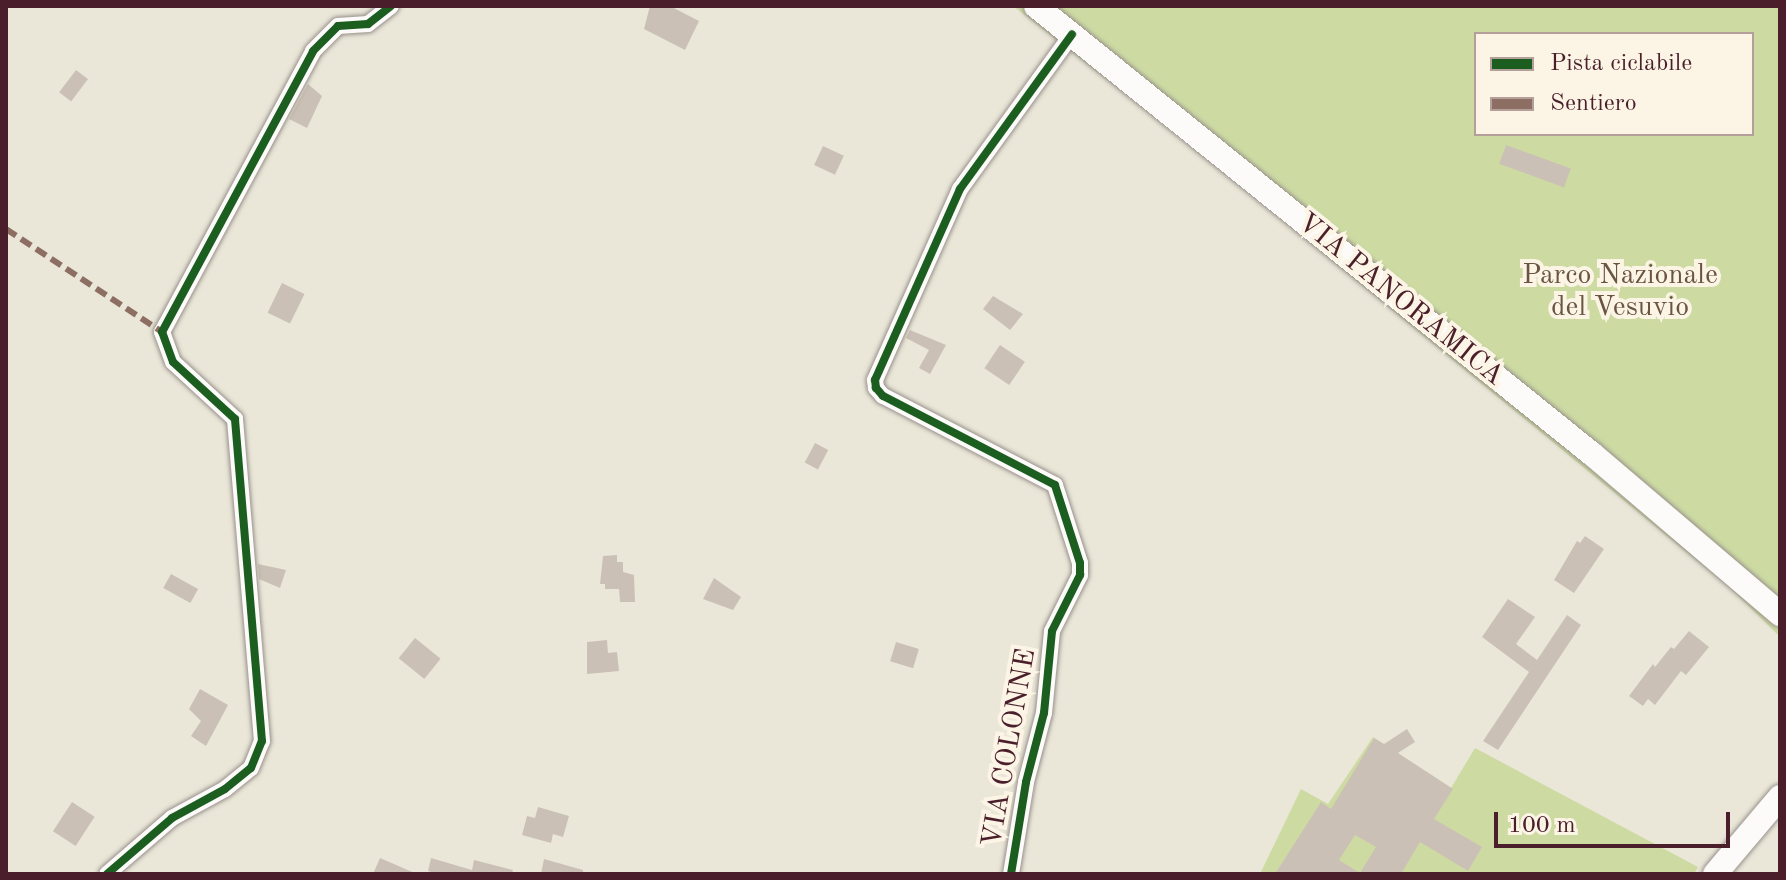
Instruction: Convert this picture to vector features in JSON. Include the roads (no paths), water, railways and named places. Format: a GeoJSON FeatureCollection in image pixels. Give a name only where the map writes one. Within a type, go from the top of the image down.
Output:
{"type":"FeatureCollection","features":[{"type":"Feature","properties":{"kind":"street"},"geometry":{"type":"LineString","coordinates":[[107,874],[172,818],[225,789],[251,768],[262,741],[235,419],[173,362],[162,332],[313,51],[338,26],[368,24],[391,6]]}},
{"type":"Feature","properties":{"kind":"street","name":"VIA PANORAMICA"},"geometry":{"type":"LineString","coordinates":[[1036,6],[1592,454],[1780,614]]}},
{"type":"Feature","properties":{"kind":"street","name":"VIA COLONNE"},"geometry":{"type":"LineString","coordinates":[[1011,874],[1023,795],[1044,713],[1052,631],[1080,575],[1080,563],[1055,485],[883,396],[876,388],[875,380],[960,189],[1072,34]]}},
{"type":"Feature","properties":{"kind":"street","name":"VIA PANORAMICA"},"geometry":{"type":"LineString","coordinates":[[1770,603],[1780,622]]}},
{"type":"Feature","properties":{"kind":"street"},"geometry":{"type":"LineString","coordinates":[[1715,874],[1780,797]]}},
{"type":"Feature","properties":{"kind":"park label","name":"Parco Nazionale del Vesuvio"},"geometry":{"type":"Point","coordinates":[1620,292]}}]}
